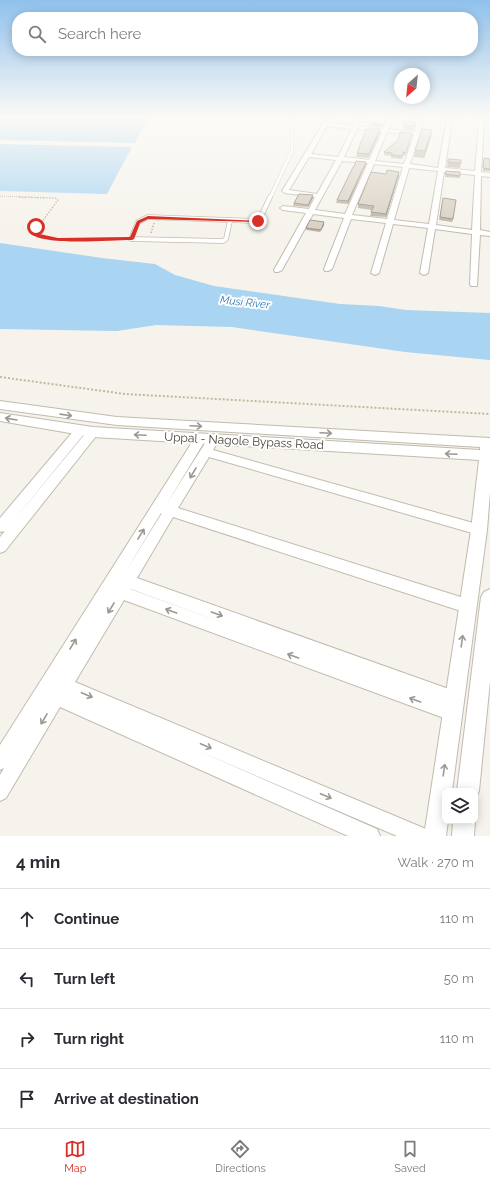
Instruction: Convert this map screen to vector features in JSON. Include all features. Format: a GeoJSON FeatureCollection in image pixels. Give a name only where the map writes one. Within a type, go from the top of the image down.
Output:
{"type":"FeatureCollection","features":[{"type":"Feature","properties":{"kind":"street"},"geometry":{"type":"LineString","coordinates":[[306,156],[285,191],[319,196]]}},
{"type":"Feature","properties":{"kind":"street"},"geometry":{"type":"LineString","coordinates":[[315,156],[490,175]]}},
{"type":"Feature","properties":{"kind":"street"},"geometry":{"type":"LineString","coordinates":[[278,270],[341,156]]}},
{"type":"Feature","properties":{"kind":"street"},"geometry":{"type":"LineString","coordinates":[[328,270],[348,216],[375,156]]}},
{"type":"Feature","properties":{"kind":"street"},"geometry":{"type":"LineString","coordinates":[[375,273],[409,156]]}},
{"type":"Feature","properties":{"kind":"street"},"geometry":{"type":"LineString","coordinates":[[424,273],[444,156]]}},
{"type":"Feature","properties":{"kind":"street"},"geometry":{"type":"LineString","coordinates":[[474,284],[479,156]]}},
{"type":"Feature","properties":{"kind":"street"},"geometry":{"type":"LineString","coordinates":[[284,208],[490,234]]}},
{"type":"Feature","properties":{"kind":"street","name":"Uppal - Nagole Bypass Road"},"geometry":{"type":"LineString","coordinates":[[0,405],[118,421],[489,449]]}},
{"type":"Feature","properties":{"kind":"street","name":"Uppal - Nagole Bypass Road"},"geometry":{"type":"LineString","coordinates":[[0,418],[80,431],[206,444],[489,449]]}},
{"type":"Feature","properties":{"kind":"street"},"geometry":{"type":"LineString","coordinates":[[0,527],[80,431]]}},
{"type":"Feature","properties":{"kind":"street"},"geometry":{"type":"LineString","coordinates":[[0,547],[93,432]]}},
{"type":"Feature","properties":{"kind":"street"},"geometry":{"type":"LineString","coordinates":[[0,792],[54,689],[164,509],[206,444],[479,530]]}},
{"type":"Feature","properties":{"kind":"street"},"geometry":{"type":"LineString","coordinates":[[435,836],[479,530],[489,449]]}},
{"type":"Feature","properties":{"kind":"street"},"geometry":{"type":"LineString","coordinates":[[164,509],[467,606]]}},
{"type":"Feature","properties":{"kind":"street"},"geometry":{"type":"LineString","coordinates":[[118,585],[453,706]]}},
{"type":"Feature","properties":{"kind":"street"},"geometry":{"type":"LineString","coordinates":[[468,788],[490,597]]}},
{"type":"Feature","properties":{"kind":"street"},"geometry":{"type":"LineString","coordinates":[[0,761],[54,689]]}},
{"type":"Feature","properties":{"kind":"street"},"geometry":{"type":"LineString","coordinates":[[54,689],[370,836]]}},
{"type":"Feature","properties":{"kind":"street"},"geometry":{"type":"LineString","coordinates":[[54,689],[420,836]]}},
{"type":"Feature","properties":{"kind":"street"},"geometry":{"type":"LineString","coordinates":[[463,836],[464,824]]}},
{"type":"Feature","properties":{"kind":"lane"},"geometry":{"type":"LineString","coordinates":[[230,220],[226,239],[223,241],[132,239],[140,220],[148,218],[230,220],[258,221],[290,156]]}},
{"type":"Feature","properties":{"kind":"path"},"geometry":{"type":"LineString","coordinates":[[0,196],[55,198],[58,200],[55,208],[36,227],[33,234],[39,236],[69,240],[96,238],[132,239]]}},
{"type":"Feature","properties":{"kind":"path"},"geometry":{"type":"LineString","coordinates":[[148,239],[156,218]]}},
{"type":"Feature","properties":{"kind":"path"},"geometry":{"type":"LineString","coordinates":[[0,377],[125,394],[490,414]]}},
{"type":"Feature","properties":{"kind":"water"},"geometry":{"type":"Polygon","coordinates":[[[0,156],[127,156],[107,194],[0,191],[0,156]]]}},
{"type":"Feature","properties":{"kind":"water","name":"Musi River"},"geometry":{"type":"Polygon","coordinates":[[[0,243],[155,264],[175,275],[214,286],[340,304],[379,306],[406,310],[490,313],[490,360],[405,352],[232,327],[156,325],[117,331],[0,329],[0,243]]]}},
{"type":"Feature","properties":{"kind":"building"},"geometry":{"type":"Polygon","coordinates":[[[484,158],[490,159],[490,169],[483,168],[484,158]]]}},
{"type":"Feature","properties":{"kind":"building"},"geometry":{"type":"Polygon","coordinates":[[[448,159],[461,160],[461,163],[448,162],[448,159]]]}},
{"type":"Feature","properties":{"kind":"building"},"geometry":{"type":"Polygon","coordinates":[[[356,161],[366,162],[348,201],[337,200],[354,167],[356,161]]]}},
{"type":"Feature","properties":{"kind":"building"},"geometry":{"type":"Polygon","coordinates":[[[387,170],[399,172],[386,214],[371,212],[374,206],[358,204],[371,172],[386,174],[387,170]]]}},
{"type":"Feature","properties":{"kind":"building"},"geometry":{"type":"Polygon","coordinates":[[[446,171],[460,172],[460,176],[445,174],[446,171]]]}},
{"type":"Feature","properties":{"kind":"building"},"geometry":{"type":"Polygon","coordinates":[[[299,194],[313,195],[308,205],[294,203],[299,194]]]}},
{"type":"Feature","properties":{"kind":"building"},"geometry":{"type":"Polygon","coordinates":[[[443,198],[456,200],[453,219],[440,217],[443,198]]]}},
{"type":"Feature","properties":{"kind":"building"},"geometry":{"type":"Polygon","coordinates":[[[310,220],[324,222],[321,230],[306,228],[310,220]]]}},
{"type":"Feature","properties":{"kind":"route"},"geometry":{"type":"LineString","coordinates":[[36,227],[33,234],[58,240],[96,238],[132,239],[138,222],[143,218],[258,221]]}}]}
